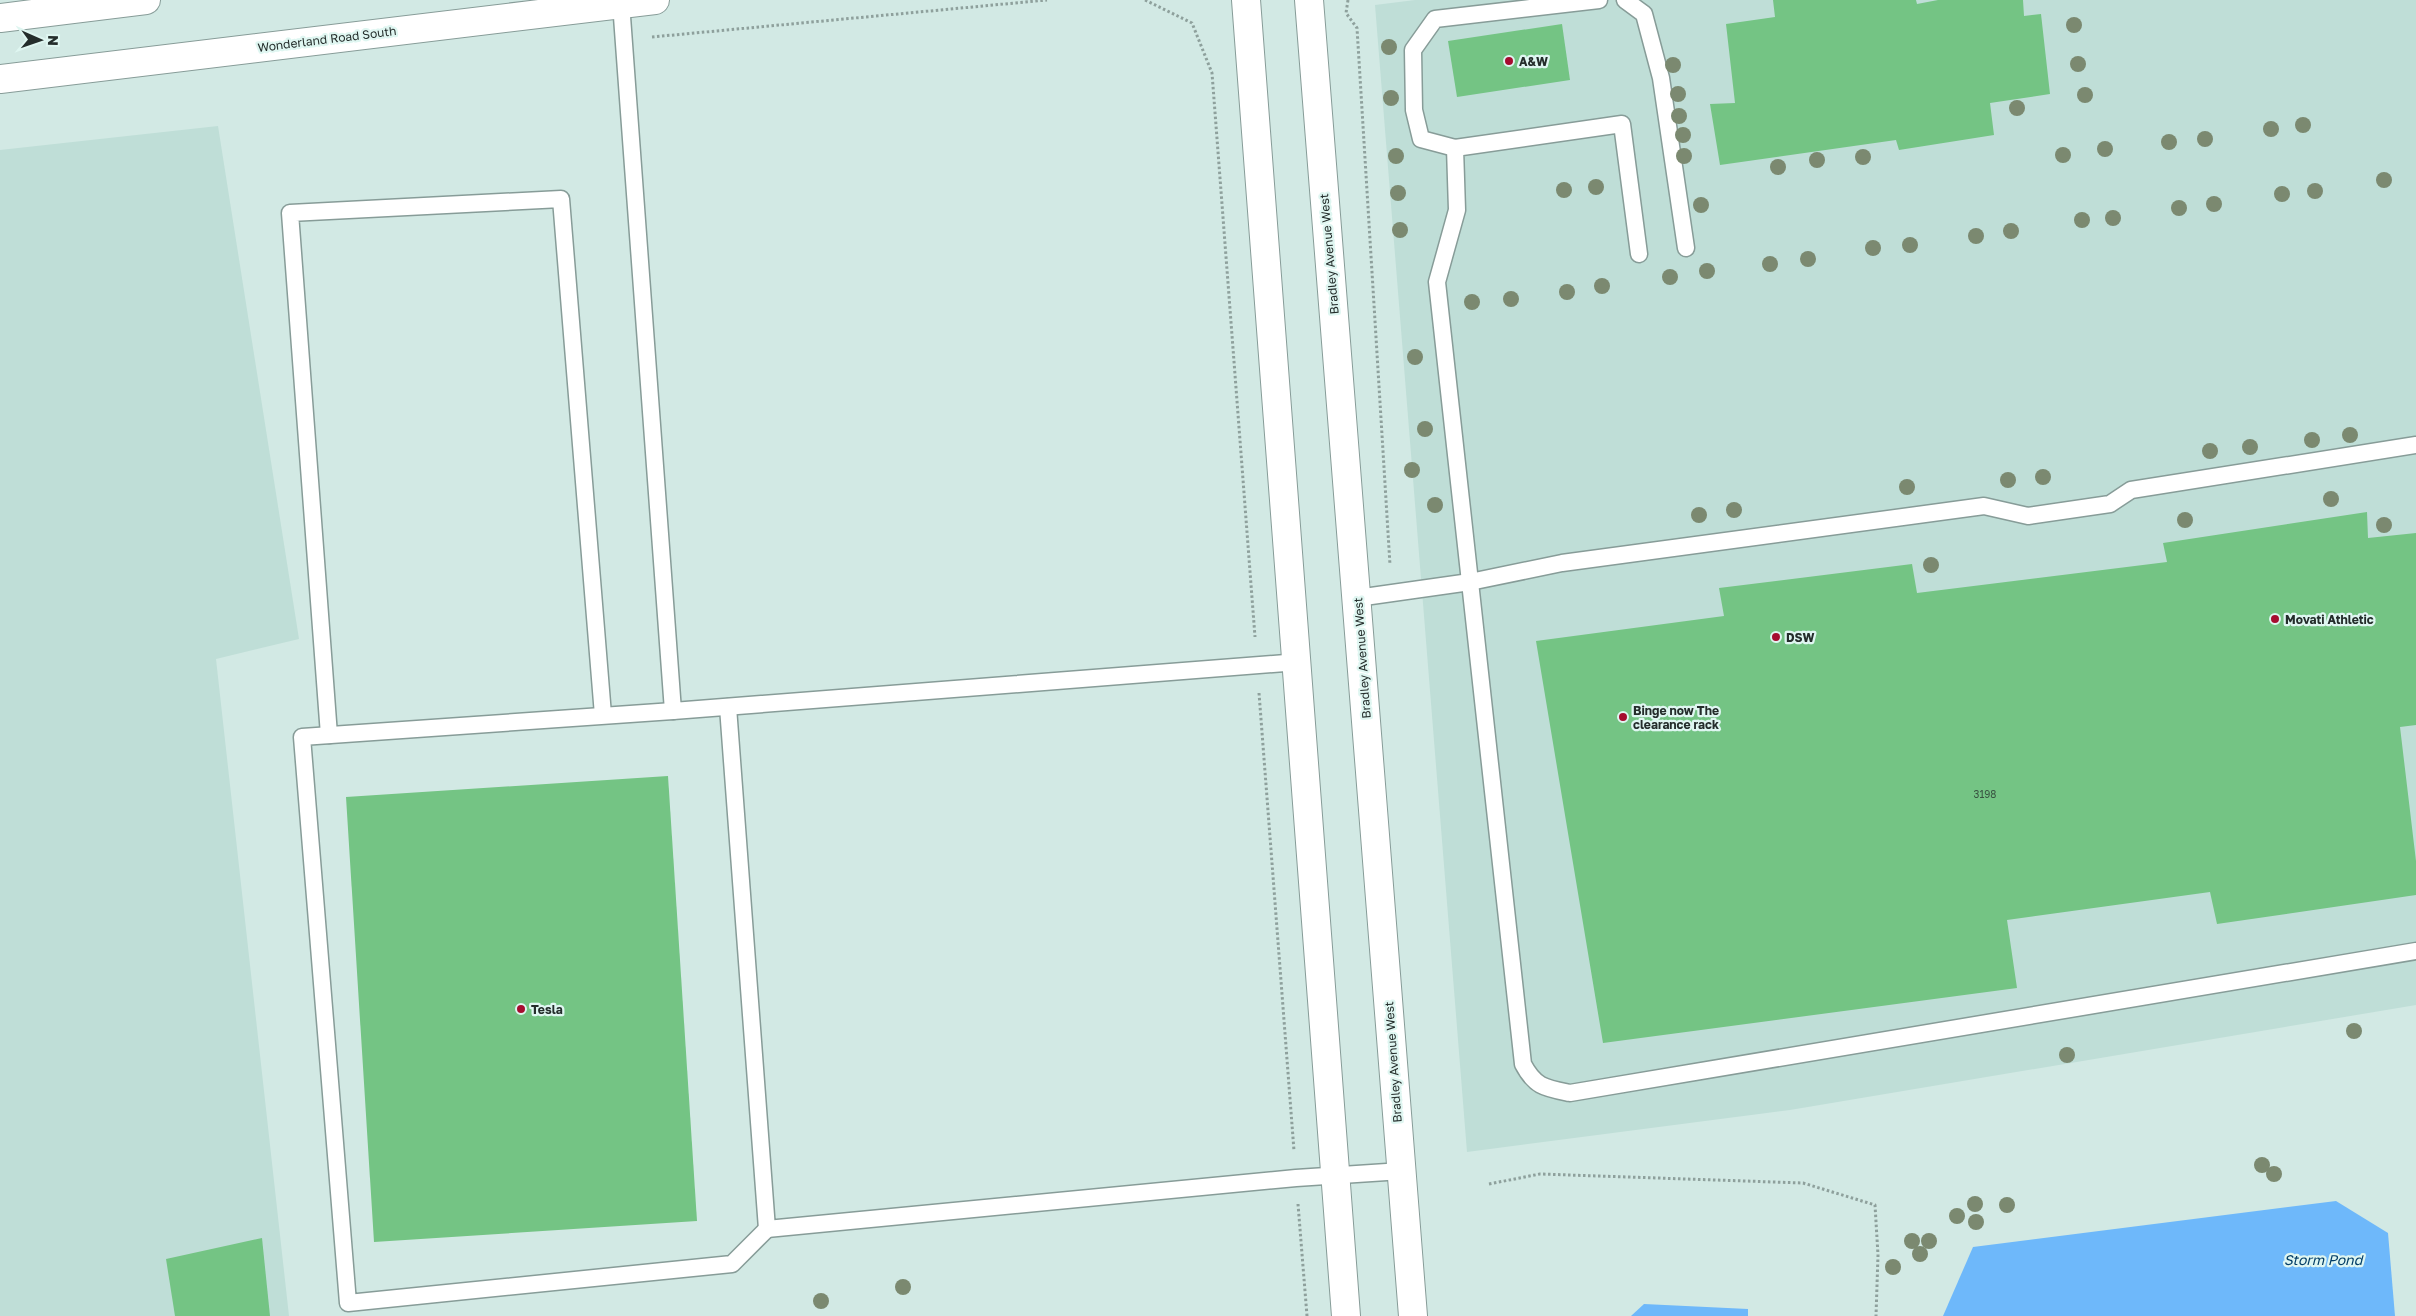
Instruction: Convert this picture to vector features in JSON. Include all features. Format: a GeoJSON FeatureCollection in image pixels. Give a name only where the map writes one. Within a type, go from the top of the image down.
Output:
{"type":"FeatureCollection","features":[{"type":"Feature","properties":{"kind":"main road"},"geometry":{"type":"LineString","coordinates":[[0,18],[146,0]]}},
{"type":"Feature","properties":{"kind":"main road","name":"Wonderland Road South"},"geometry":{"type":"LineString","coordinates":[[0,79],[655,0]]}},
{"type":"Feature","properties":{"kind":"main road"},"geometry":{"type":"LineString","coordinates":[[1246,0],[1298,662],[1346,1316]]}},
{"type":"Feature","properties":{"kind":"main road","name":"Bradley Avenue West"},"geometry":{"type":"LineString","coordinates":[[1309,0],[1358,598],[1413,1316]]}},
{"type":"Feature","properties":{"kind":"lane"},"geometry":{"type":"LineString","coordinates":[[1599,0],[1434,18],[1413,50],[1414,110],[1421,139],[1455,148],[1622,124],[1639,254]]}},
{"type":"Feature","properties":{"kind":"lane"},"geometry":{"type":"LineString","coordinates":[[1625,0],[1644,14],[1662,78],[1686,248]]}},
{"type":"Feature","properties":{"kind":"lane"},"geometry":{"type":"LineString","coordinates":[[621,3],[673,710]]}},
{"type":"Feature","properties":{"kind":"lane"},"geometry":{"type":"LineString","coordinates":[[1455,148],[1457,210],[1436,282],[1523,1064],[1530,1077],[1542,1087],[1570,1093],[2416,951]]}},
{"type":"Feature","properties":{"kind":"lane"},"geometry":{"type":"LineString","coordinates":[[329,735],[290,213],[561,199],[603,716]]}},
{"type":"Feature","properties":{"kind":"lane"},"geometry":{"type":"LineString","coordinates":[[1358,598],[1470,582],[1562,563],[1984,506],[2028,516],[2110,504],[2131,490],[2416,445]]}},
{"type":"Feature","properties":{"kind":"lane"},"geometry":{"type":"LineString","coordinates":[[1298,662],[603,716],[302,737],[348,1303],[732,1264],[768,1229],[1336,1174],[1402,1171]]}},
{"type":"Feature","properties":{"kind":"lane"},"geometry":{"type":"LineString","coordinates":[[728,706],[768,1229]]}},
{"type":"Feature","properties":{"kind":"path"},"geometry":{"type":"LineString","coordinates":[[1145,0],[1192,23]]}},
{"type":"Feature","properties":{"kind":"path"},"geometry":{"type":"LineString","coordinates":[[1346,13],[1348,0]]}},
{"type":"Feature","properties":{"kind":"path"},"geometry":{"type":"LineString","coordinates":[[1489,1184],[1540,1174],[1803,1183],[1875,1205],[1878,1255],[1876,1316]]}},
{"type":"Feature","properties":{"kind":"shaded area"},"geometry":{"type":"Polygon","coordinates":[[[1415,0],[2416,0],[2416,1005],[1790,1110],[1467,1152],[1375,5],[1415,0]]]}},
{"type":"Feature","properties":{"kind":"shaded area"},"geometry":{"type":"Polygon","coordinates":[[[218,126],[299,639],[216,659],[289,1316],[0,1316],[0,150],[218,126]]]}},
{"type":"Feature","properties":{"kind":"water","name":"Storm Pond"},"geometry":{"type":"Polygon","coordinates":[[[2336,1201],[2388,1233],[2395,1316],[1943,1316],[1973,1247],[2336,1201]]]}},
{"type":"Feature","properties":{"kind":"water"},"geometry":{"type":"Polygon","coordinates":[[[1644,1304],[1748,1309],[1748,1316],[1631,1316],[1644,1304]]]}},
{"type":"Feature","properties":{"kind":"building"},"geometry":{"type":"Polygon","coordinates":[[[1773,0],[1916,0],[1917,4],[1938,0],[2023,0],[2024,16],[2041,14],[2050,94],[1990,103],[1994,135],[1899,150],[1896,140],[1720,165],[1710,104],[1735,103],[1726,24],[1775,17],[1773,0]]]}},
{"type":"Feature","properties":{"kind":"building","name":"A&W"},"geometry":{"type":"Polygon","coordinates":[[[1562,24],[1570,80],[1457,97],[1448,41],[1562,24]]]}},
{"type":"Feature","properties":{"kind":"building"},"geometry":{"type":"Polygon","coordinates":[[[2367,512],[2368,538],[2416,533],[2416,725],[2400,727],[2416,861],[2416,895],[2217,924],[2210,892],[2007,920],[2017,988],[1603,1043],[1536,641],[1724,616],[1719,588],[1912,564],[1917,593],[2167,562],[2163,543],[2367,512]]]}},
{"type":"Feature","properties":{"kind":"building","name":"Tesla"},"geometry":{"type":"Polygon","coordinates":[[[668,776],[697,1221],[374,1242],[346,797],[668,776]]]}},
{"type":"Feature","properties":{"kind":"building"},"geometry":{"type":"Polygon","coordinates":[[[262,1238],[270,1316],[175,1316],[166,1259],[262,1238]]]}},
{"type":"Feature","properties":{"kind":"place","name":"A&W"},"geometry":{"type":"Point","coordinates":[1509,61]}},
{"type":"Feature","properties":{"kind":"place","name":"Movati Athletic"},"geometry":{"type":"Point","coordinates":[2275,619]}},
{"type":"Feature","properties":{"kind":"place","name":"DSW"},"geometry":{"type":"Point","coordinates":[1776,637]}},
{"type":"Feature","properties":{"kind":"place","name":"Binge now The clearance rack"},"geometry":{"type":"Point","coordinates":[1623,717]}},
{"type":"Feature","properties":{"kind":"place","name":"Tesla"},"geometry":{"type":"Point","coordinates":[521,1009]}}]}
